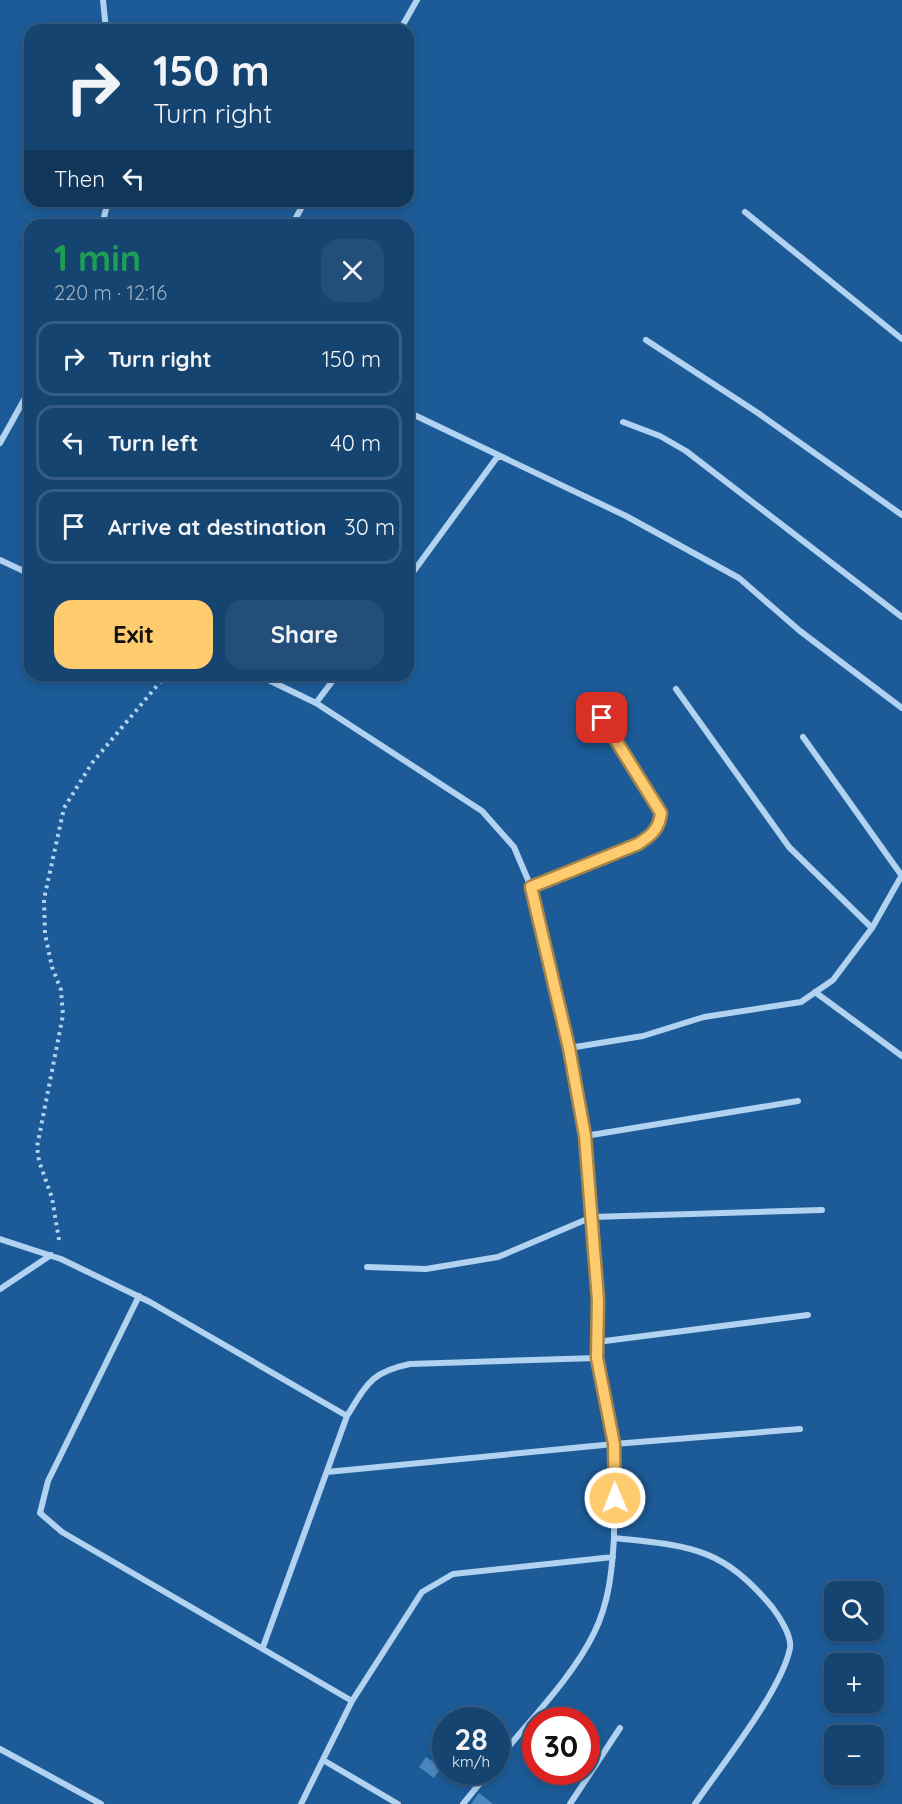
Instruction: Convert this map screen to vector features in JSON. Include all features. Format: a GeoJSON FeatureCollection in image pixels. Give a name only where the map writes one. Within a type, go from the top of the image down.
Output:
{"type":"FeatureCollection","features":[{"type":"Feature","properties":{"kind":"street"},"geometry":{"type":"LineString","coordinates":[[103,0],[105,24]]}},
{"type":"Feature","properties":{"kind":"street"},"geometry":{"type":"LineString","coordinates":[[403,24],[417,0]]}},
{"type":"Feature","properties":{"kind":"street"},"geometry":{"type":"LineString","coordinates":[[745,212],[902,339]]}},
{"type":"Feature","properties":{"kind":"street"},"geometry":{"type":"LineString","coordinates":[[646,339],[759,413],[902,515]]}},
{"type":"Feature","properties":{"kind":"street"},"geometry":{"type":"LineString","coordinates":[[0,443],[24,400]]}},
{"type":"Feature","properties":{"kind":"street"},"geometry":{"type":"LineString","coordinates":[[414,415],[626,516],[739,578],[800,632],[902,708]]}},
{"type":"Feature","properties":{"kind":"street"},"geometry":{"type":"LineString","coordinates":[[623,422],[660,436],[686,451],[902,616]]}},
{"type":"Feature","properties":{"kind":"street"},"geometry":{"type":"LineString","coordinates":[[414,571],[498,456]]}},
{"type":"Feature","properties":{"kind":"street"},"geometry":{"type":"LineString","coordinates":[[0,560],[24,571]]}},
{"type":"Feature","properties":{"kind":"street"},"geometry":{"type":"LineString","coordinates":[[270,681],[316,704],[482,811],[514,847],[531,887],[569,1048],[585,1136],[598,1300],[597,1358],[614,1444],[613,1557],[607,1599],[595,1632],[582,1655],[510,1745]]}},
{"type":"Feature","properties":{"kind":"street"},"geometry":{"type":"LineString","coordinates":[[316,704],[333,681]]}},
{"type":"Feature","properties":{"kind":"street"},"geometry":{"type":"LineString","coordinates":[[676,689],[789,847],[872,928]]}},
{"type":"Feature","properties":{"kind":"street"},"geometry":{"type":"LineString","coordinates":[[531,887],[638,844],[653,834],[660,824],[661,813],[602,718]]}},
{"type":"Feature","properties":{"kind":"street"},"geometry":{"type":"LineString","coordinates":[[569,1048],[643,1036],[704,1017],[801,1002],[833,980],[872,928],[902,876],[803,737]]}},
{"type":"Feature","properties":{"kind":"street"},"geometry":{"type":"LineString","coordinates":[[815,992],[902,1056]]}},
{"type":"Feature","properties":{"kind":"street"},"geometry":{"type":"LineString","coordinates":[[585,1136],[798,1101]]}},
{"type":"Feature","properties":{"kind":"street"},"geometry":{"type":"LineString","coordinates":[[367,1267],[426,1269],[498,1257],[592,1216],[822,1210]]}},
{"type":"Feature","properties":{"kind":"street"},"geometry":{"type":"LineString","coordinates":[[0,1239],[62,1259],[139,1296],[347,1416]]}},
{"type":"Feature","properties":{"kind":"street"},"geometry":{"type":"LineString","coordinates":[[0,1289],[51,1255]]}},
{"type":"Feature","properties":{"kind":"street"},"geometry":{"type":"LineString","coordinates":[[139,1296],[48,1480],[40,1513],[62,1532],[263,1647],[352,1701]]}},
{"type":"Feature","properties":{"kind":"street"},"geometry":{"type":"LineString","coordinates":[[597,1342],[808,1315]]}},
{"type":"Feature","properties":{"kind":"street"},"geometry":{"type":"LineString","coordinates":[[263,1647],[347,1416],[367,1384],[387,1369],[410,1364],[597,1358]]}},
{"type":"Feature","properties":{"kind":"street"},"geometry":{"type":"LineString","coordinates":[[327,1472],[614,1444],[800,1429]]}},
{"type":"Feature","properties":{"kind":"street"},"geometry":{"type":"LineString","coordinates":[[614,1538],[688,1546],[722,1561],[750,1581],[779,1615],[791,1644],[787,1659],[764,1703],[695,1804]]}},
{"type":"Feature","properties":{"kind":"street"},"geometry":{"type":"LineString","coordinates":[[301,1804],[352,1701],[422,1592],[453,1574],[613,1557]]}},
{"type":"Feature","properties":{"kind":"street"},"geometry":{"type":"LineString","coordinates":[[570,1804],[620,1728]]}},
{"type":"Feature","properties":{"kind":"street"},"geometry":{"type":"LineString","coordinates":[[0,1749],[101,1804]]}},
{"type":"Feature","properties":{"kind":"street"},"geometry":{"type":"LineString","coordinates":[[323,1760],[398,1804]]}},
{"type":"Feature","properties":{"kind":"street"},"geometry":{"type":"LineString","coordinates":[[463,1804],[478,1785]]}},
{"type":"Feature","properties":{"kind":"path"},"geometry":{"type":"LineString","coordinates":[[62,1259],[52,1198],[39,1161],[37,1147],[63,1015],[61,990],[52,967],[45,934],[44,899],[49,869],[64,808],[68,801],[92,763],[161,681]]}},
{"type":"Feature","properties":{"kind":"building"},"geometry":{"type":"Polygon","coordinates":[[[426,1757],[432,1761],[432,1777],[419,1767],[426,1757]]]}},
{"type":"Feature","properties":{"kind":"building"},"geometry":{"type":"Polygon","coordinates":[[[479,1793],[493,1804],[471,1804],[479,1793]]]}},
{"type":"Feature","properties":{"kind":"route"},"geometry":{"type":"LineString","coordinates":[[602,718],[661,813],[660,824],[653,834],[638,844],[531,887],[569,1048],[585,1136],[598,1300],[597,1358],[614,1444],[615,1498]]}}]}
